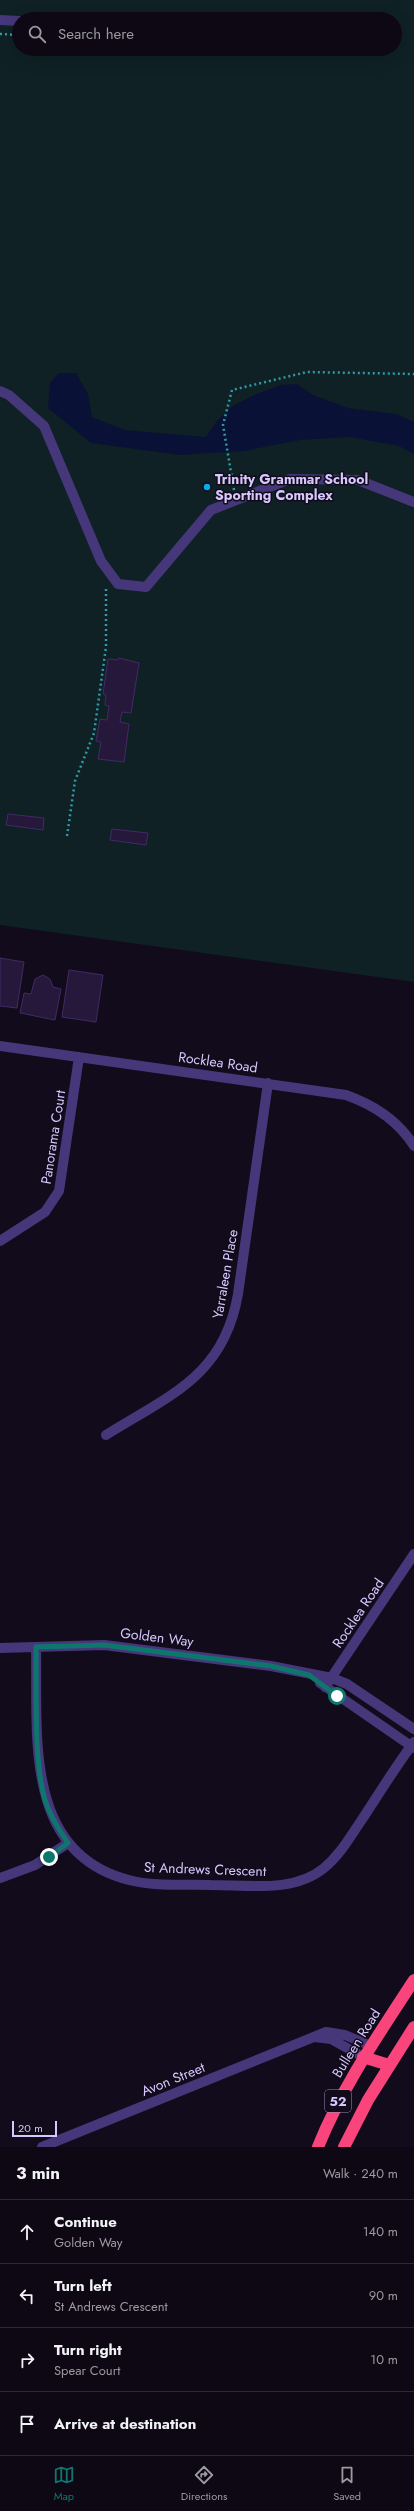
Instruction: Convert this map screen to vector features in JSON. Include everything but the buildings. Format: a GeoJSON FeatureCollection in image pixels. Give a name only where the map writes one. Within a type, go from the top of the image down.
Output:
{"type":"FeatureCollection","features":[{"type":"Feature","properties":{"kind":"highway","name":"Bulleen Road"},"geometry":{"type":"LineString","coordinates":[[318,2147],[332,2112],[364,2057],[414,1980]]}},
{"type":"Feature","properties":{"kind":"highway","name":"52"},"geometry":{"type":"LineString","coordinates":[[344,2147],[368,2100],[414,2028]]}},
{"type":"Feature","properties":{"kind":"highway"},"geometry":{"type":"LineString","coordinates":[[371,2046],[389,2065]]}},
{"type":"Feature","properties":{"kind":"highway"},"geometry":{"type":"LineString","coordinates":[[364,2057],[389,2065]]}},
{"type":"Feature","properties":{"kind":"street"},"geometry":{"type":"LineString","coordinates":[[0,20],[12,21]]}},
{"type":"Feature","properties":{"kind":"street"},"geometry":{"type":"LineString","coordinates":[[0,391],[9,395],[44,426],[101,561],[118,584],[146,587],[211,510],[290,479],[358,480],[414,502]]}},
{"type":"Feature","properties":{"kind":"street","name":"Rocklea Road"},"geometry":{"type":"LineString","coordinates":[[0,1046],[330,1092],[361,1100],[392,1120],[414,1144]]}},
{"type":"Feature","properties":{"kind":"street","name":"Panorama Court"},"geometry":{"type":"LineString","coordinates":[[0,1241],[45,1212],[59,1190],[79,1057]]}},
{"type":"Feature","properties":{"kind":"street","name":"Yarraleen Place"},"geometry":{"type":"LineString","coordinates":[[106,1435],[190,1382],[213,1360],[227,1336],[235,1314],[268,1083]]}},
{"type":"Feature","properties":{"kind":"street","name":"Rocklea Road"},"geometry":{"type":"LineString","coordinates":[[325,1687],[414,1554]]}},
{"type":"Feature","properties":{"kind":"street","name":"Golden Way"},"geometry":{"type":"LineString","coordinates":[[0,1648],[104,1645],[271,1666],[309,1675],[332,1678],[347,1684],[414,1729]]}},
{"type":"Feature","properties":{"kind":"street","name":"St Andrews Crescent"},"geometry":{"type":"LineString","coordinates":[[36,1647],[39,1760],[42,1786],[51,1815],[68,1843],[99,1868],[130,1880],[158,1884],[271,1886],[298,1882],[314,1875],[333,1860],[413,1745]]}},
{"type":"Feature","properties":{"kind":"street","name":"Golden Way"},"geometry":{"type":"LineString","coordinates":[[309,1675],[413,1745]]}},
{"type":"Feature","properties":{"kind":"street"},"geometry":{"type":"LineString","coordinates":[[0,1878],[35,1865],[68,1843]]}},
{"type":"Feature","properties":{"kind":"street","name":"Avon Street"},"geometry":{"type":"LineString","coordinates":[[42,2147],[326,2032],[334,2032],[371,2046]]}},
{"type":"Feature","properties":{"kind":"street"},"geometry":{"type":"LineString","coordinates":[[315,2037],[331,2039],[364,2057]]}},
{"type":"Feature","properties":{"kind":"path"},"geometry":{"type":"LineString","coordinates":[[0,34],[12,35]]}},
{"type":"Feature","properties":{"kind":"path"},"geometry":{"type":"LineString","coordinates":[[236,501],[228,459],[224,425],[232,390],[307,372],[414,374]]}},
{"type":"Feature","properties":{"kind":"path"},"geometry":{"type":"LineString","coordinates":[[66,836],[75,781],[94,733],[106,647],[106,581],[110,573]]}},
{"type":"Feature","properties":{"kind":"shaded area","name":"Trinity Grammar School Sporting Complex"},"geometry":{"type":"Polygon","coordinates":[[[0,0],[414,0],[414,982],[0,925],[0,0]]]}},
{"type":"Feature","properties":{"kind":"water"},"geometry":{"type":"Polygon","coordinates":[[[59,373],[76,373],[88,394],[92,417],[125,430],[206,437],[216,422],[233,406],[254,395],[281,385],[297,384],[313,395],[348,408],[396,414],[414,422],[414,454],[399,446],[349,437],[300,440],[244,451],[179,455],[91,443],[48,408],[50,383],[59,373]]]}},
{"type":"Feature","properties":{"kind":"place","name":"Trinity Grammar School Sporting Complex"},"geometry":{"type":"Point","coordinates":[207,487]}},
{"type":"Feature","properties":{"kind":"route"},"geometry":{"type":"LineString","coordinates":[[49,1857],[68,1843],[51,1815],[45,1800],[42,1786],[39,1760],[36,1647],[87,1644],[104,1645],[271,1666],[289,1669],[309,1675],[337,1696]]}}]}
